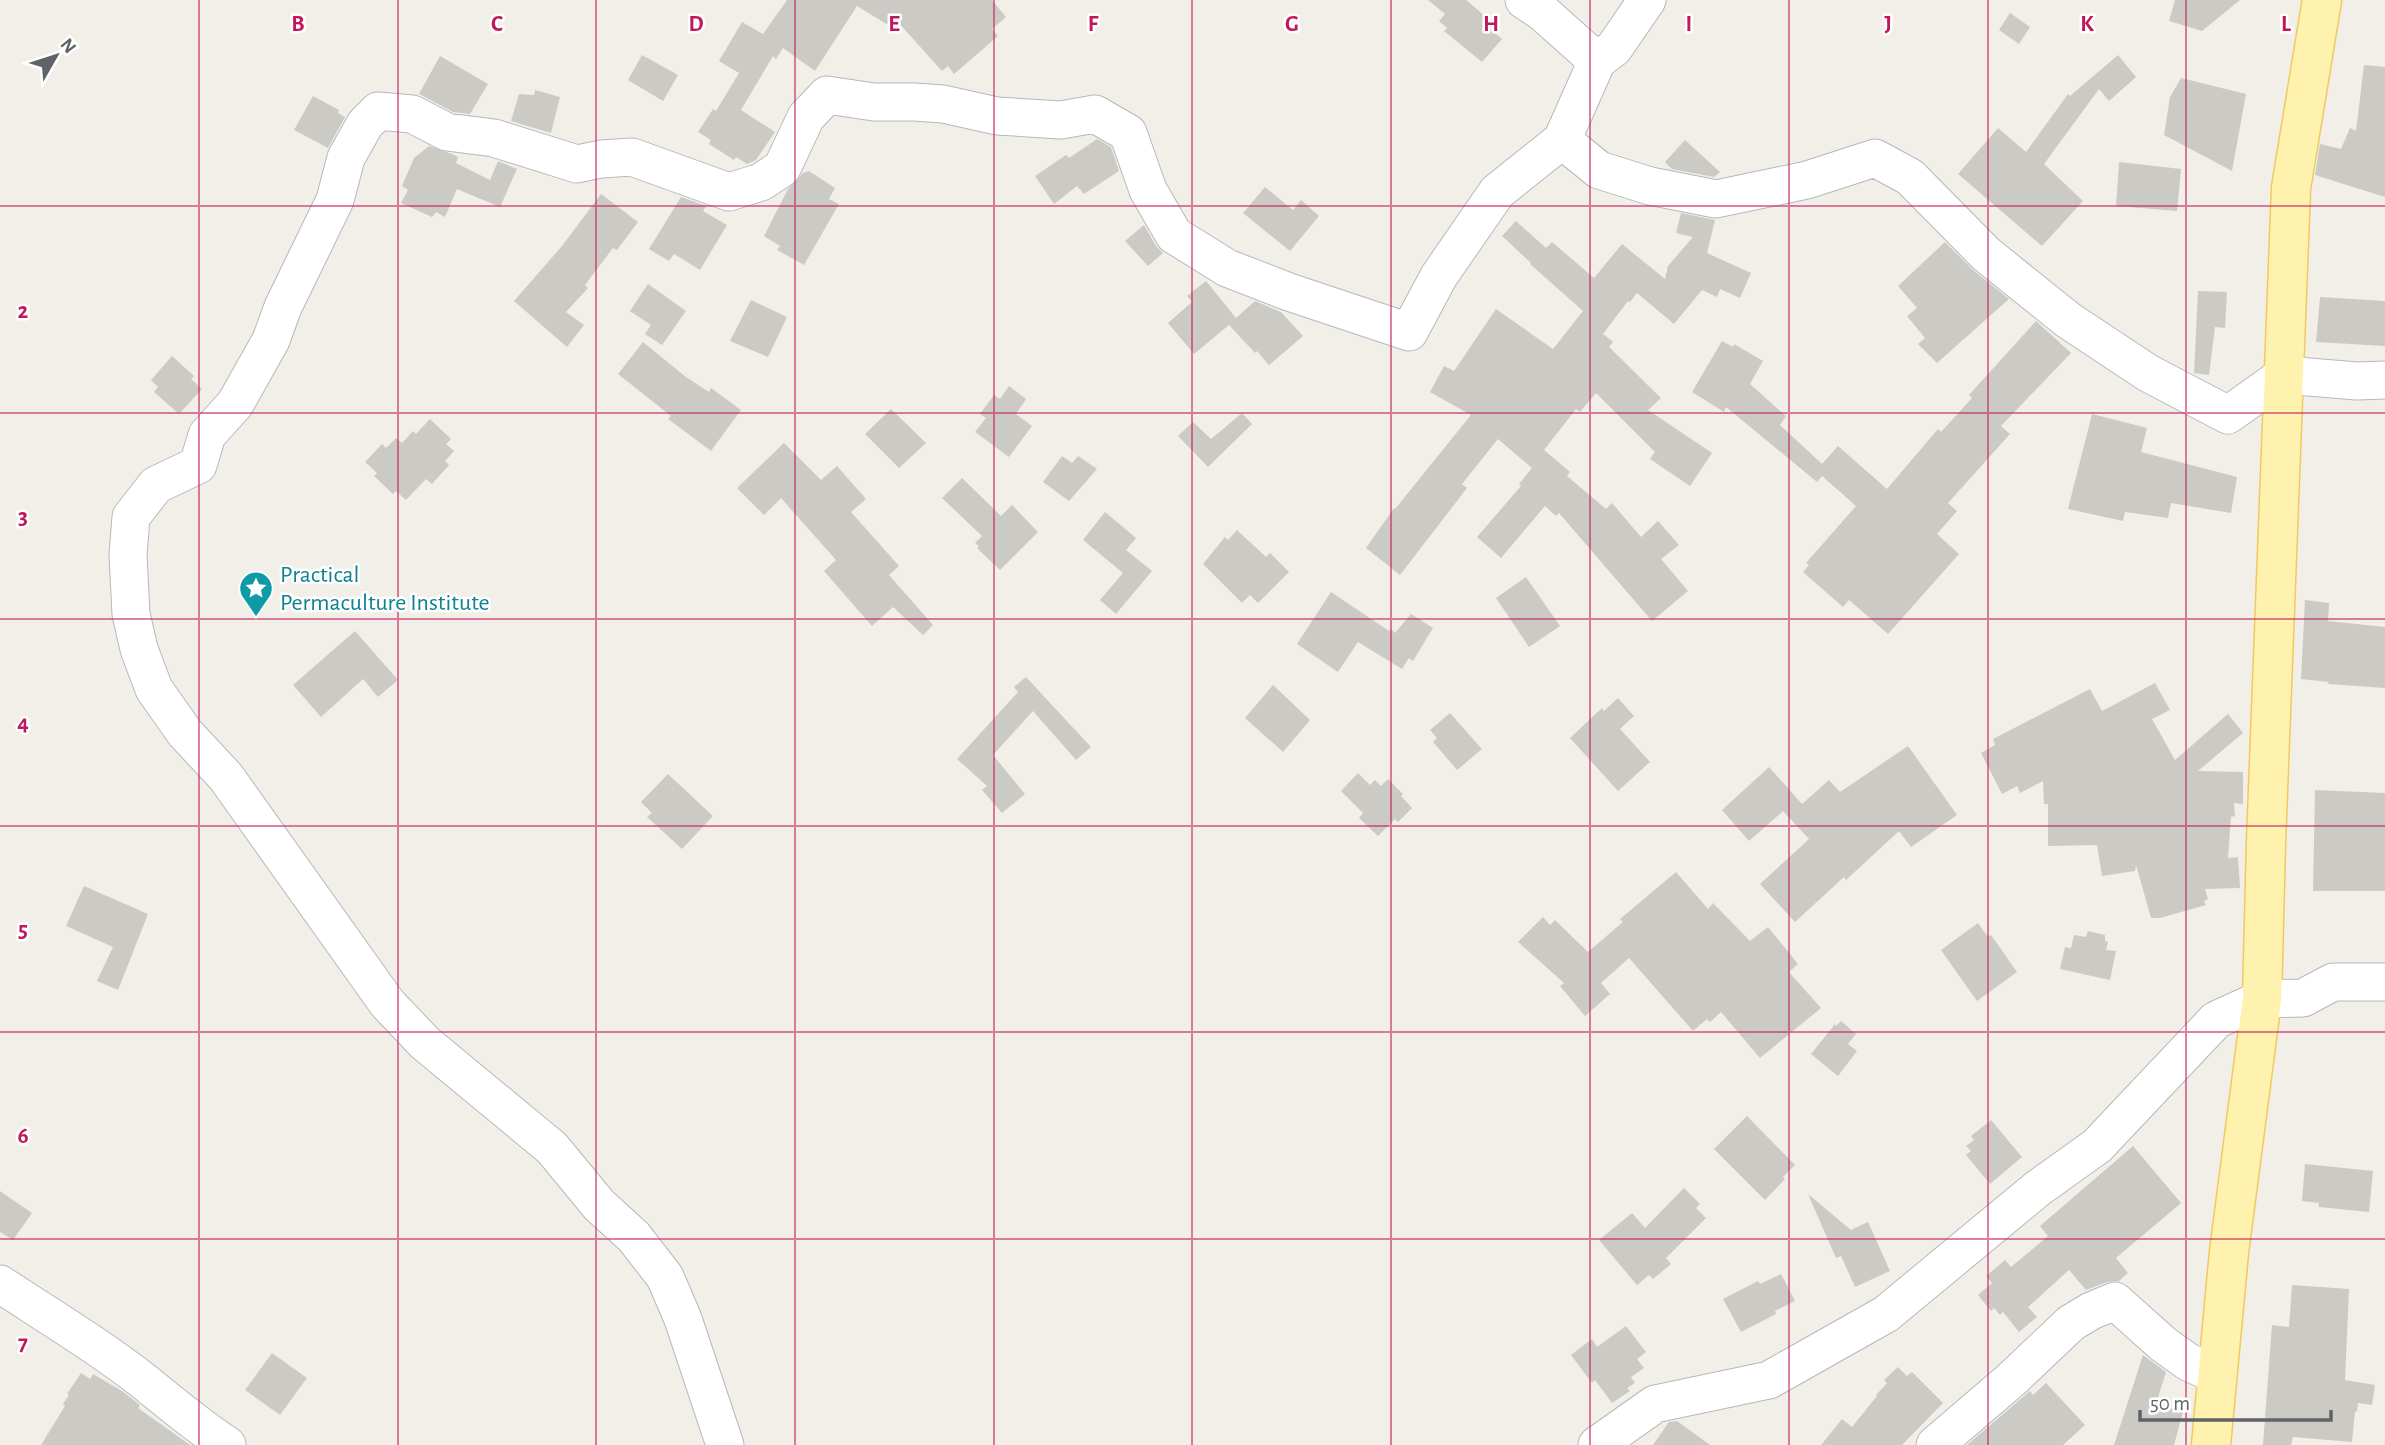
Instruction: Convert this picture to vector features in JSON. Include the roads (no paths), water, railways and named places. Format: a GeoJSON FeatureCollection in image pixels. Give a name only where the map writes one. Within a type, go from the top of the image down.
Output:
{"type":"FeatureCollection","features":[{"type":"Feature","properties":{"kind":"main road"},"geometry":{"type":"LineString","coordinates":[[2211,1445],[2229,1252],[2262,999],[2291,188],[2322,0]]}},
{"type":"Feature","properties":{"kind":"street"},"geometry":{"type":"LineString","coordinates":[[1524,0],[1542,12],[1597,61]]}},
{"type":"Feature","properties":{"kind":"street"},"geometry":{"type":"LineString","coordinates":[[725,1445],[683,1319],[665,1277],[634,1237],[599,1205],[552,1148],[425,1043],[387,1003],[226,777],[185,733],[154,689],[139,649],[131,614],[128,555],[131,517],[156,485],[198,466],[207,435],[235,404],[271,340],[283,307],[335,200],[346,158],[365,124],[378,111],[412,114],[447,132],[494,138],[577,164],[632,157],[729,192],[761,183],[782,168],[806,117],[827,95],[874,102],[943,104],[997,116],[1061,120],[1095,114],[1128,133],[1148,190],[1174,235],[1227,268],[1409,332],[1439,276],[1497,192],[1562,140],[1597,61],[1614,48],[1647,0]]}},
{"type":"Feature","properties":{"kind":"street"},"geometry":{"type":"LineString","coordinates":[[1562,140],[1599,170],[1650,186],[1716,199],[1807,180],[1875,158],[1910,177],[1986,254],[2068,320],[2148,373],[2228,415],[2283,419]]}},
{"type":"Feature","properties":{"kind":"street"},"geometry":{"type":"LineString","coordinates":[[2228,415],[2284,375],[2357,381],[2385,380]]}},
{"type":"Feature","properties":{"kind":"street"},"geometry":{"type":"LineString","coordinates":[[1597,1445],[1656,1404],[1769,1380],[1886,1314],[2037,1189],[2097,1146],[2216,1020],[2262,999],[2303,998],[2333,982],[2385,982]]}},
{"type":"Feature","properties":{"kind":"street"},"geometry":{"type":"LineString","coordinates":[[0,1284],[90,1343],[146,1383],[195,1424],[227,1445]]}},
{"type":"Feature","properties":{"kind":"street"},"geometry":{"type":"LineString","coordinates":[[1935,1445],[2012,1379],[2071,1323],[2115,1301],[2163,1344],[2188,1362],[2217,1375]]}},
{"type":"Feature","properties":{"kind":"place","name":"Practical Permaculture Institute"},"geometry":{"type":"Point","coordinates":[256,618]}}]}
